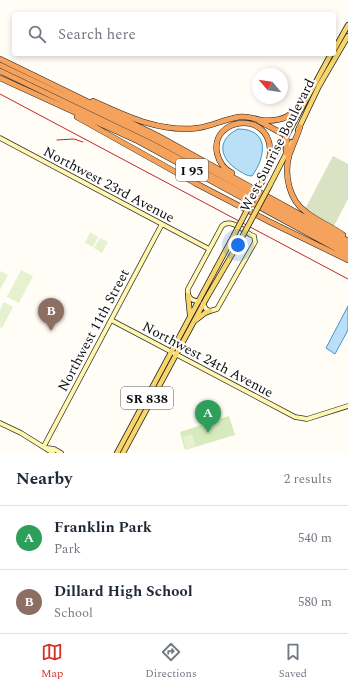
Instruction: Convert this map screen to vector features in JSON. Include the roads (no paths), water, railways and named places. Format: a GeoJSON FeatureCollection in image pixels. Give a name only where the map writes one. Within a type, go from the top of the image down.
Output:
{"type":"FeatureCollection","features":[{"type":"Feature","properties":{"kind":"highway","name":"I 95"},"geometry":{"type":"LineString","coordinates":[[0,59],[158,136],[348,240]]}},
{"type":"Feature","properties":{"kind":"highway"},"geometry":{"type":"LineString","coordinates":[[0,65],[156,140],[348,245]]}},
{"type":"Feature","properties":{"kind":"highway"},"geometry":{"type":"LineString","coordinates":[[0,71],[152,144],[348,250]]}},
{"type":"Feature","properties":{"kind":"highway","name":"I 95"},"geometry":{"type":"LineString","coordinates":[[0,78],[154,149],[348,255]]}},
{"type":"Feature","properties":{"kind":"highway"},"geometry":{"type":"LineString","coordinates":[[57,87],[81,95],[147,123],[166,128],[194,128],[208,126],[237,118],[252,118],[269,121],[284,118],[293,112],[307,98]]}},
{"type":"Feature","properties":{"kind":"highway"},"geometry":{"type":"LineString","coordinates":[[32,93],[50,104],[98,127],[254,214],[348,260]]}},
{"type":"Feature","properties":{"kind":"highway"},"geometry":{"type":"LineString","coordinates":[[252,118],[282,133],[286,137],[286,153]]}},
{"type":"Feature","properties":{"kind":"highway"},"geometry":{"type":"LineString","coordinates":[[264,178],[270,152],[269,141],[265,134],[257,126],[248,123],[237,123],[228,128],[220,137],[217,145],[217,154],[222,164],[228,171],[253,185],[269,198]]}},
{"type":"Feature","properties":{"kind":"highway"},"geometry":{"type":"LineString","coordinates":[[300,127],[288,162],[288,178],[292,194],[305,212],[335,229],[348,240]]}},
{"type":"Feature","properties":{"kind":"main road"},"geometry":{"type":"LineString","coordinates":[[336,46],[348,25]]}},
{"type":"Feature","properties":{"kind":"main road","name":"West Sunrise Boulevard"},"geometry":{"type":"LineString","coordinates":[[124,453],[174,354],[190,317],[241,239],[300,127],[319,86],[348,36]]}},
{"type":"Feature","properties":{"kind":"main road","name":"West Sunrise Boulevard"},"geometry":{"type":"LineString","coordinates":[[117,453],[194,322],[201,302],[234,235],[331,56]]}},
{"type":"Feature","properties":{"kind":"main road"},"geometry":{"type":"LineString","coordinates":[[188,295],[190,317]]}},
{"type":"Feature","properties":{"kind":"main road"},"geometry":{"type":"LineString","coordinates":[[194,322],[202,315],[210,311]]}},
{"type":"Feature","properties":{"kind":"street","name":"Northwest 23rd Avenue"},"geometry":{"type":"LineString","coordinates":[[0,138],[209,249]]}},
{"type":"Feature","properties":{"kind":"street"},"geometry":{"type":"LineString","coordinates":[[227,222],[251,235],[255,240],[219,305],[215,310],[210,311],[206,309],[201,302],[191,300],[188,295],[189,287],[209,249],[222,226],[227,222]]}},
{"type":"Feature","properties":{"kind":"street","name":"Northwest 11th Street"},"geometry":{"type":"LineString","coordinates":[[44,447],[162,224]]}},
{"type":"Feature","properties":{"kind":"street","name":"Northwest 24th Avenue"},"geometry":{"type":"LineString","coordinates":[[111,320],[296,417],[307,420],[348,406]]}},
{"type":"Feature","properties":{"kind":"street"},"geometry":{"type":"LineString","coordinates":[[0,423],[53,453]]}},
{"type":"Feature","properties":{"kind":"street"},"geometry":{"type":"LineString","coordinates":[[44,447],[54,449],[61,453]]}},
{"type":"Feature","properties":{"kind":"water"},"geometry":{"type":"Polygon","coordinates":[[[238,129],[248,130],[256,134],[262,145],[260,161],[252,176],[246,175],[234,167],[225,157],[223,151],[223,145],[226,139],[230,134],[238,129]]]}},
{"type":"Feature","properties":{"kind":"water"},"geometry":{"type":"Polygon","coordinates":[[[348,306],[348,330],[335,354],[326,348],[348,306]]]}},
{"type":"Feature","properties":{"kind":"railway"},"geometry":{"type":"LineString","coordinates":[[0,94],[348,279]]}},
{"type":"Feature","properties":{"kind":"railway"},"geometry":{"type":"LineString","coordinates":[[57,140],[74,139],[83,142]]}},
{"type":"Feature","properties":{"kind":"place","name":"Dillard High School"},"geometry":{"type":"Point","coordinates":[51,331]}},
{"type":"Feature","properties":{"kind":"place","name":"Franklin Park"},"geometry":{"type":"Point","coordinates":[208,433]}}]}
